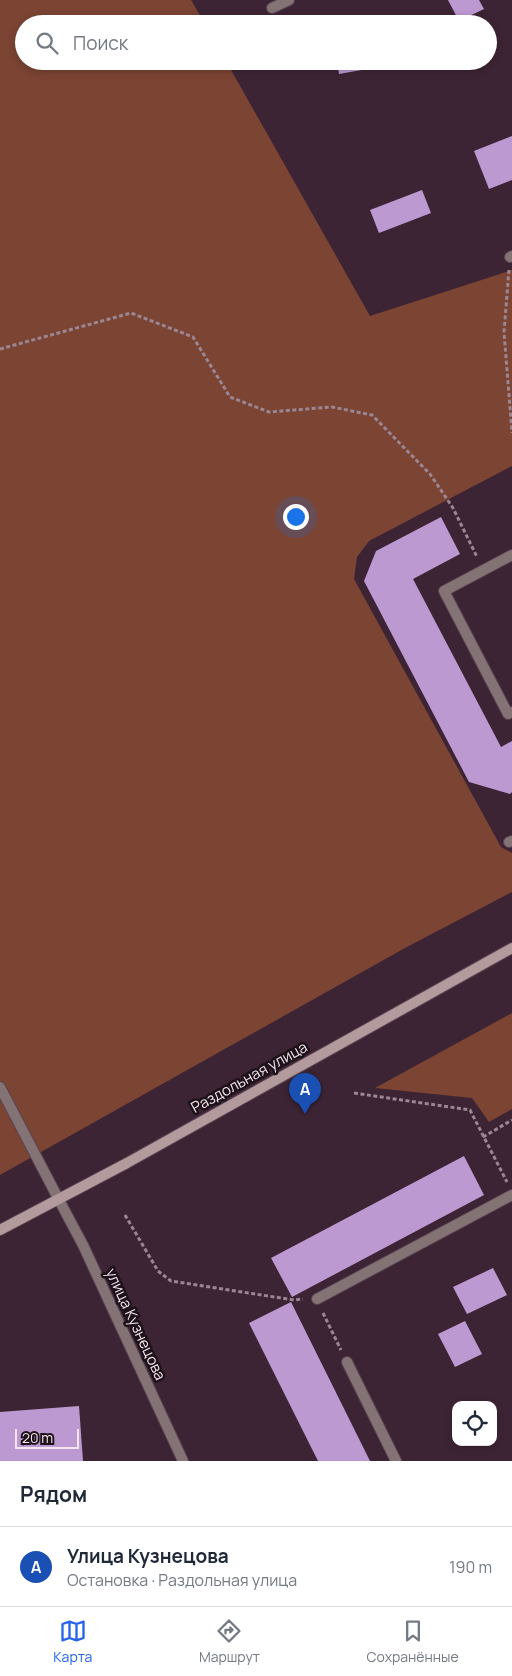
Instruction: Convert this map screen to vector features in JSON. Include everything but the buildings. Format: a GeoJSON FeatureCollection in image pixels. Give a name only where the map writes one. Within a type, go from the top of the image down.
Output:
{"type":"FeatureCollection","features":[{"type":"Feature","properties":{"kind":"main road","name":"Раздольная улица"},"geometry":{"type":"LineString","coordinates":[[0,1230],[59,1200],[512,948]]}},
{"type":"Feature","properties":{"kind":"street"},"geometry":{"type":"LineString","coordinates":[[272,8],[289,0]]}},
{"type":"Feature","properties":{"kind":"street"},"geometry":{"type":"LineString","coordinates":[[512,555],[444,591],[508,714],[512,712]]}},
{"type":"Feature","properties":{"kind":"street","name":"улица Кузнецова"},"geometry":{"type":"LineString","coordinates":[[0,1087],[83,1245],[183,1461]]}},
{"type":"Feature","properties":{"kind":"street"},"geometry":{"type":"LineString","coordinates":[[317,1299],[512,1195]]}},
{"type":"Feature","properties":{"kind":"street"},"geometry":{"type":"LineString","coordinates":[[346,1362],[396,1461]]}},
{"type":"Feature","properties":{"kind":"path"},"geometry":{"type":"LineString","coordinates":[[511,257],[504,332],[512,433]]}},
{"type":"Feature","properties":{"kind":"path"},"geometry":{"type":"LineString","coordinates":[[0,349],[131,312],[193,337],[230,397],[269,412],[332,407],[372,415],[430,474],[453,508],[484,570]]}},
{"type":"Feature","properties":{"kind":"path"},"geometry":{"type":"LineString","coordinates":[[354,1093],[470,1110],[508,1184]]}},
{"type":"Feature","properties":{"kind":"path"},"geometry":{"type":"LineString","coordinates":[[484,1136],[512,1120]]}},
{"type":"Feature","properties":{"kind":"path"},"geometry":{"type":"LineString","coordinates":[[125,1215],[158,1271],[171,1281],[294,1300],[317,1299],[346,1362]]}},
{"type":"Feature","properties":{"kind":"shaded area"},"geometry":{"type":"Polygon","coordinates":[[[0,0],[191,0],[200,15],[15,15],[15,70],[231,70],[370,316],[512,270],[512,466],[369,541],[357,557],[354,579],[501,847],[512,853],[512,892],[405,948],[0,1175],[0,0]]]}},
{"type":"Feature","properties":{"kind":"shaded area"},"geometry":{"type":"Polygon","coordinates":[[[512,1013],[512,1109],[489,1122],[472,1098],[375,1088],[512,1013]]]}},
{"type":"Feature","properties":{"kind":"place","name":"Улица Кузнецова"},"geometry":{"type":"Point","coordinates":[305,1114]}}]}
